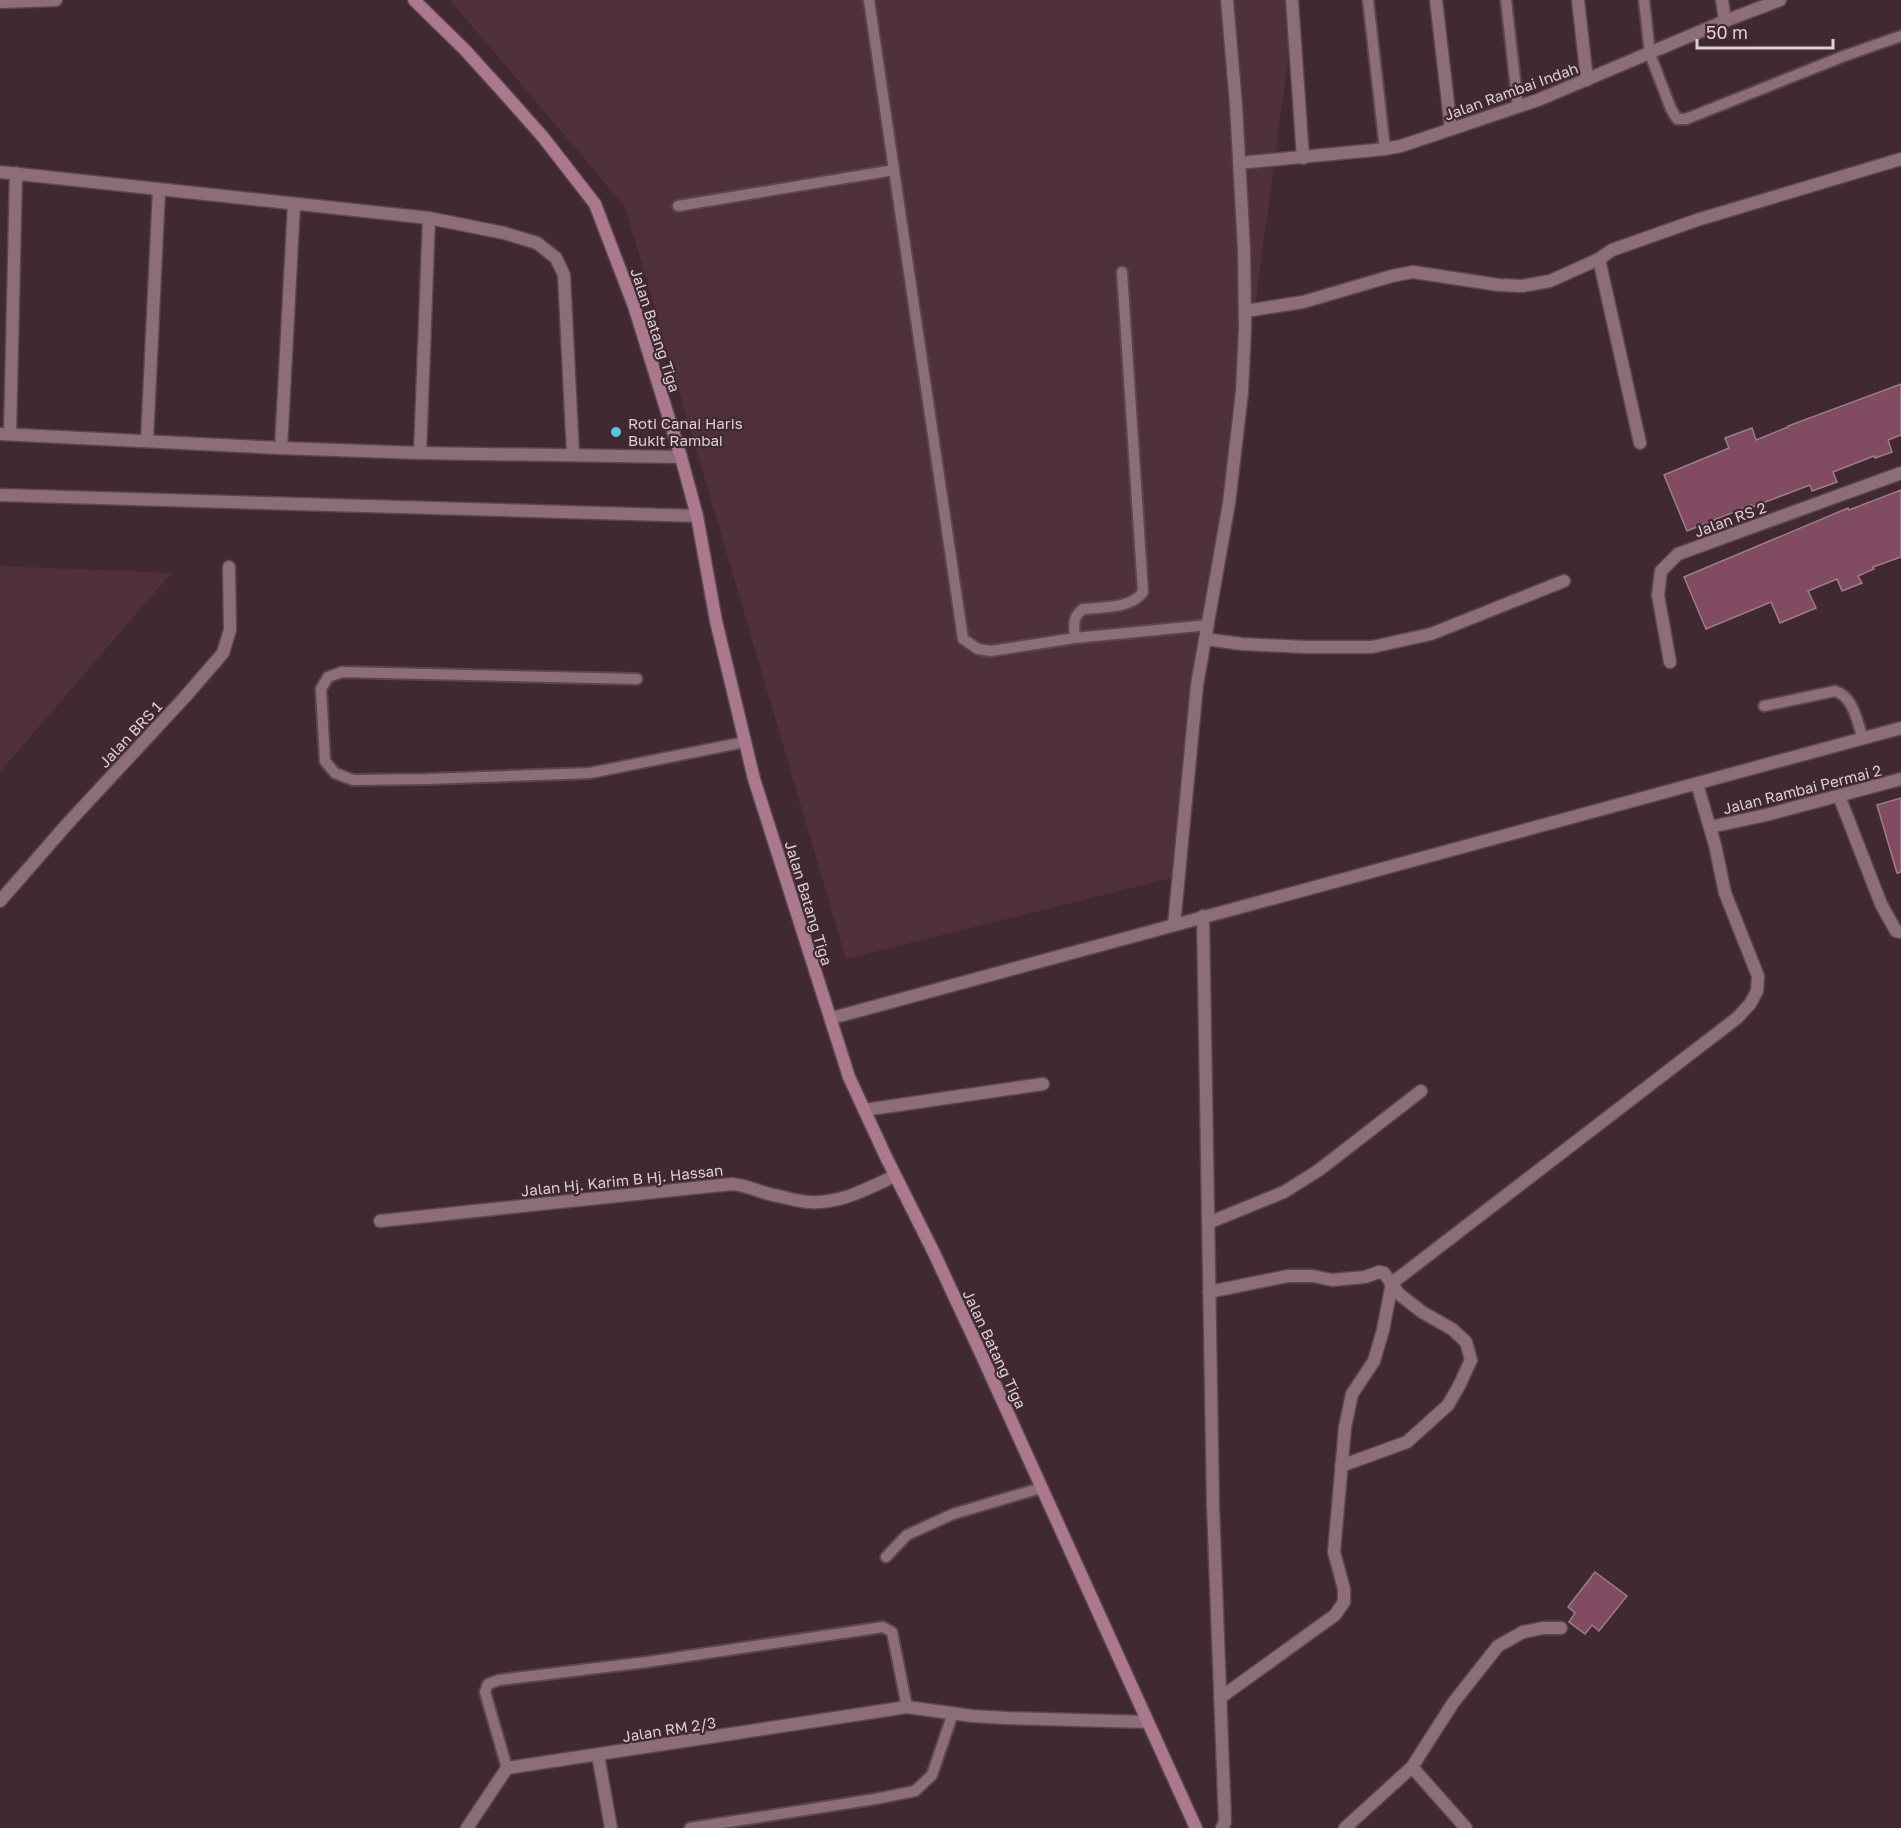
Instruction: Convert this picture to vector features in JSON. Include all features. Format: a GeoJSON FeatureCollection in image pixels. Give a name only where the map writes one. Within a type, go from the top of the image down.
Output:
{"type":"FeatureCollection","features":[{"type":"Feature","properties":{"kind":"main road","name":"Jalan Batang Tiga"},"geometry":{"type":"LineString","coordinates":[[414,0],[465,50],[504,93],[543,137],[595,204],[634,306],[681,458],[697,516],[716,621],[754,779],[849,1077],[934,1253],[1196,1828]]}},
{"type":"Feature","properties":{"kind":"street"},"geometry":{"type":"LineString","coordinates":[[0,2],[56,0]]}},
{"type":"Feature","properties":{"kind":"street"},"geometry":{"type":"LineString","coordinates":[[1174,925],[1197,685],[1229,503],[1242,392],[1245,311],[1244,249],[1227,0]]}},
{"type":"Feature","properties":{"kind":"street"},"geometry":{"type":"LineString","coordinates":[[1292,0],[1303,158]]}},
{"type":"Feature","properties":{"kind":"street"},"geometry":{"type":"LineString","coordinates":[[1436,0],[1451,129]]}},
{"type":"Feature","properties":{"kind":"street"},"geometry":{"type":"LineString","coordinates":[[1578,0],[1587,80]]}},
{"type":"Feature","properties":{"kind":"street"},"geometry":{"type":"LineString","coordinates":[[1722,0],[1725,21]]}},
{"type":"Feature","properties":{"kind":"street","name":"Jalan Rambai Indah"},"geometry":{"type":"LineString","coordinates":[[1239,163],[1401,146],[1518,107],[1780,0]]}},
{"type":"Feature","properties":{"kind":"street"},"geometry":{"type":"LineString","coordinates":[[1245,311],[1303,302],[1413,272],[1499,285],[1522,286],[1550,281],[1599,259],[1612,250],[1697,220],[1901,159]]}},
{"type":"Feature","properties":{"kind":"street"},"geometry":{"type":"LineString","coordinates":[[0,172],[429,218],[537,243],[556,258],[564,275],[573,454]]}},
{"type":"Feature","properties":{"kind":"street"},"geometry":{"type":"LineString","coordinates":[[16,173],[5,434],[420,453],[573,454],[681,458]]}},
{"type":"Feature","properties":{"kind":"street"},"geometry":{"type":"LineString","coordinates":[[147,440],[159,190]]}},
{"type":"Feature","properties":{"kind":"street"},"geometry":{"type":"LineString","coordinates":[[281,448],[294,204]]}},
{"type":"Feature","properties":{"kind":"street"},"geometry":{"type":"LineString","coordinates":[[420,453],[429,218]]}},
{"type":"Feature","properties":{"kind":"street"},"geometry":{"type":"LineString","coordinates":[[1599,259],[1640,443]]}},
{"type":"Feature","properties":{"kind":"street","name":"Jalan RS 2"},"geometry":{"type":"LineString","coordinates":[[1670,662],[1658,595],[1661,571],[1678,554],[1901,473]]}},
{"type":"Feature","properties":{"kind":"street"},"geometry":{"type":"LineString","coordinates":[[0,495],[697,516]]}},
{"type":"Feature","properties":{"kind":"street","name":"Jalan BRS 1"},"geometry":{"type":"LineString","coordinates":[[0,901],[69,822],[185,698],[223,653],[230,630],[229,567]]}},
{"type":"Feature","properties":{"kind":"street"},"geometry":{"type":"LineString","coordinates":[[1205,639],[1252,645],[1372,647],[1431,634],[1564,581]]}},
{"type":"Feature","properties":{"kind":"street"},"geometry":{"type":"LineString","coordinates":[[832,1018],[1901,728]]}},
{"type":"Feature","properties":{"kind":"street","name":"Jalan Rambai Permai 2"},"geometry":{"type":"LineString","coordinates":[[1710,827],[1766,815],[1901,779]]}},
{"type":"Feature","properties":{"kind":"street"},"geometry":{"type":"LineString","coordinates":[[1220,1698],[1335,1615],[1344,1602],[1344,1589],[1334,1552],[1345,1427],[1352,1394],[1374,1361],[1392,1283],[1737,1018],[1757,992],[1758,976],[1725,892],[1697,784]]}},
{"type":"Feature","properties":{"kind":"street"},"geometry":{"type":"LineString","coordinates":[[1839,796],[1881,904],[1896,931],[1901,932]]}},
{"type":"Feature","properties":{"kind":"street"},"geometry":{"type":"LineString","coordinates":[[1203,916],[1213,1506],[1225,1822],[1222,1828]]}},
{"type":"Feature","properties":{"kind":"street"},"geometry":{"type":"LineString","coordinates":[[864,1110],[1043,1084]]}},
{"type":"Feature","properties":{"kind":"street"},"geometry":{"type":"LineString","coordinates":[[1208,1223],[1284,1192],[1311,1176],[1421,1091]]}},
{"type":"Feature","properties":{"kind":"street","name":"Jalan Hj. Karim B Hj. Hassan"},"geometry":{"type":"LineString","coordinates":[[380,1221],[732,1184],[744,1184],[759,1192],[809,1202],[830,1201],[853,1195],[895,1176]]}},
{"type":"Feature","properties":{"kind":"street"},"geometry":{"type":"LineString","coordinates":[[1209,1292],[1288,1276],[1313,1276],[1332,1280],[1365,1277],[1379,1272],[1384,1273],[1399,1294],[1452,1329],[1466,1342],[1470,1360],[1448,1405],[1407,1442],[1341,1466]]}},
{"type":"Feature","properties":{"kind":"street"},"geometry":{"type":"LineString","coordinates":[[1345,1828],[1412,1767],[1453,1703],[1498,1646],[1523,1632],[1543,1628],[1562,1628]]}},
{"type":"Feature","properties":{"kind":"street","name":"Jalan RM 2/3"},"geometry":{"type":"LineString","coordinates":[[507,1768],[907,1707],[1008,1718],[1147,1722]]}},
{"type":"Feature","properties":{"kind":"street"},"geometry":{"type":"LineString","coordinates":[[598,1755],[611,1828]]}},
{"type":"Feature","properties":{"kind":"street"},"geometry":{"type":"LineString","coordinates":[[1412,1767],[1466,1828]]}},
{"type":"Feature","properties":{"kind":"street"},"geometry":{"type":"LineString","coordinates":[[467,1828],[507,1768]]}},
{"type":"Feature","properties":{"kind":"lane"},"geometry":{"type":"LineString","coordinates":[[869,0],[963,639],[978,649],[991,651],[1074,638],[1208,625]]}},
{"type":"Feature","properties":{"kind":"lane"},"geometry":{"type":"LineString","coordinates":[[1368,0],[1384,149]]}},
{"type":"Feature","properties":{"kind":"lane"},"geometry":{"type":"LineString","coordinates":[[1506,0],[1518,107]]}},
{"type":"Feature","properties":{"kind":"lane"},"geometry":{"type":"LineString","coordinates":[[1644,0],[1650,54],[1677,119],[1686,119],[1844,56],[1901,36]]}},
{"type":"Feature","properties":{"kind":"lane"},"geometry":{"type":"LineString","coordinates":[[678,207],[894,170]]}},
{"type":"Feature","properties":{"kind":"lane"},"geometry":{"type":"LineString","coordinates":[[1074,638],[1074,620],[1083,609],[1130,603],[1138,599],[1143,592],[1122,272]]}},
{"type":"Feature","properties":{"kind":"lane"},"geometry":{"type":"LineString","coordinates":[[637,680],[342,672],[328,677],[321,689],[325,761],[336,773],[353,780],[590,773],[745,742]]}},
{"type":"Feature","properties":{"kind":"lane"},"geometry":{"type":"LineString","coordinates":[[1764,706],[1835,691],[1844,694],[1850,703],[1863,739]]}},
{"type":"Feature","properties":{"kind":"lane"},"geometry":{"type":"LineString","coordinates":[[886,1557],[907,1535],[953,1514],[1041,1488]]}},
{"type":"Feature","properties":{"kind":"lane"},"geometry":{"type":"LineString","coordinates":[[507,1768],[485,1692],[488,1684],[499,1680],[647,1662],[883,1627],[892,1632],[907,1707]]}},
{"type":"Feature","properties":{"kind":"lane"},"geometry":{"type":"LineString","coordinates":[[690,1828],[915,1791],[932,1775],[953,1713]]}},
{"type":"Feature","properties":{"kind":"shaded area"},"geometry":{"type":"Polygon","coordinates":[[[450,0],[1296,0],[1179,876],[846,959],[625,207],[450,0]]]}},
{"type":"Feature","properties":{"kind":"shaded area"},"geometry":{"type":"Polygon","coordinates":[[[0,566],[171,573],[0,772],[0,566]]]}},
{"type":"Feature","properties":{"kind":"building"},"geometry":{"type":"Polygon","coordinates":[[[1901,384],[1901,435],[1888,440],[1892,452],[1875,458],[1874,456],[1833,472],[1837,482],[1812,491],[1810,485],[1752,507],[1751,505],[1687,531],[1664,475],[1729,448],[1725,438],[1752,428],[1756,440],[1901,384]]]}},
{"type":"Feature","properties":{"kind":"building"},"geometry":{"type":"Polygon","coordinates":[[[1901,490],[1901,557],[1873,567],[1874,569],[1858,576],[1862,583],[1842,591],[1837,579],[1808,591],[1816,608],[1780,623],[1771,602],[1706,629],[1684,577],[1848,508],[1849,510],[1901,490]]]}},
{"type":"Feature","properties":{"kind":"building"},"geometry":{"type":"Polygon","coordinates":[[[1901,798],[1901,872],[1897,873],[1877,805],[1901,798]]]}},
{"type":"Feature","properties":{"kind":"building"},"geometry":{"type":"Polygon","coordinates":[[[1595,1572],[1627,1596],[1599,1631],[1592,1625],[1585,1634],[1569,1622],[1575,1613],[1568,1607],[1595,1572]]]}},
{"type":"Feature","properties":{"kind":"place","name":"Roti Canai Haris Bukit Rambai"},"geometry":{"type":"Point","coordinates":[616,432]}}]}
